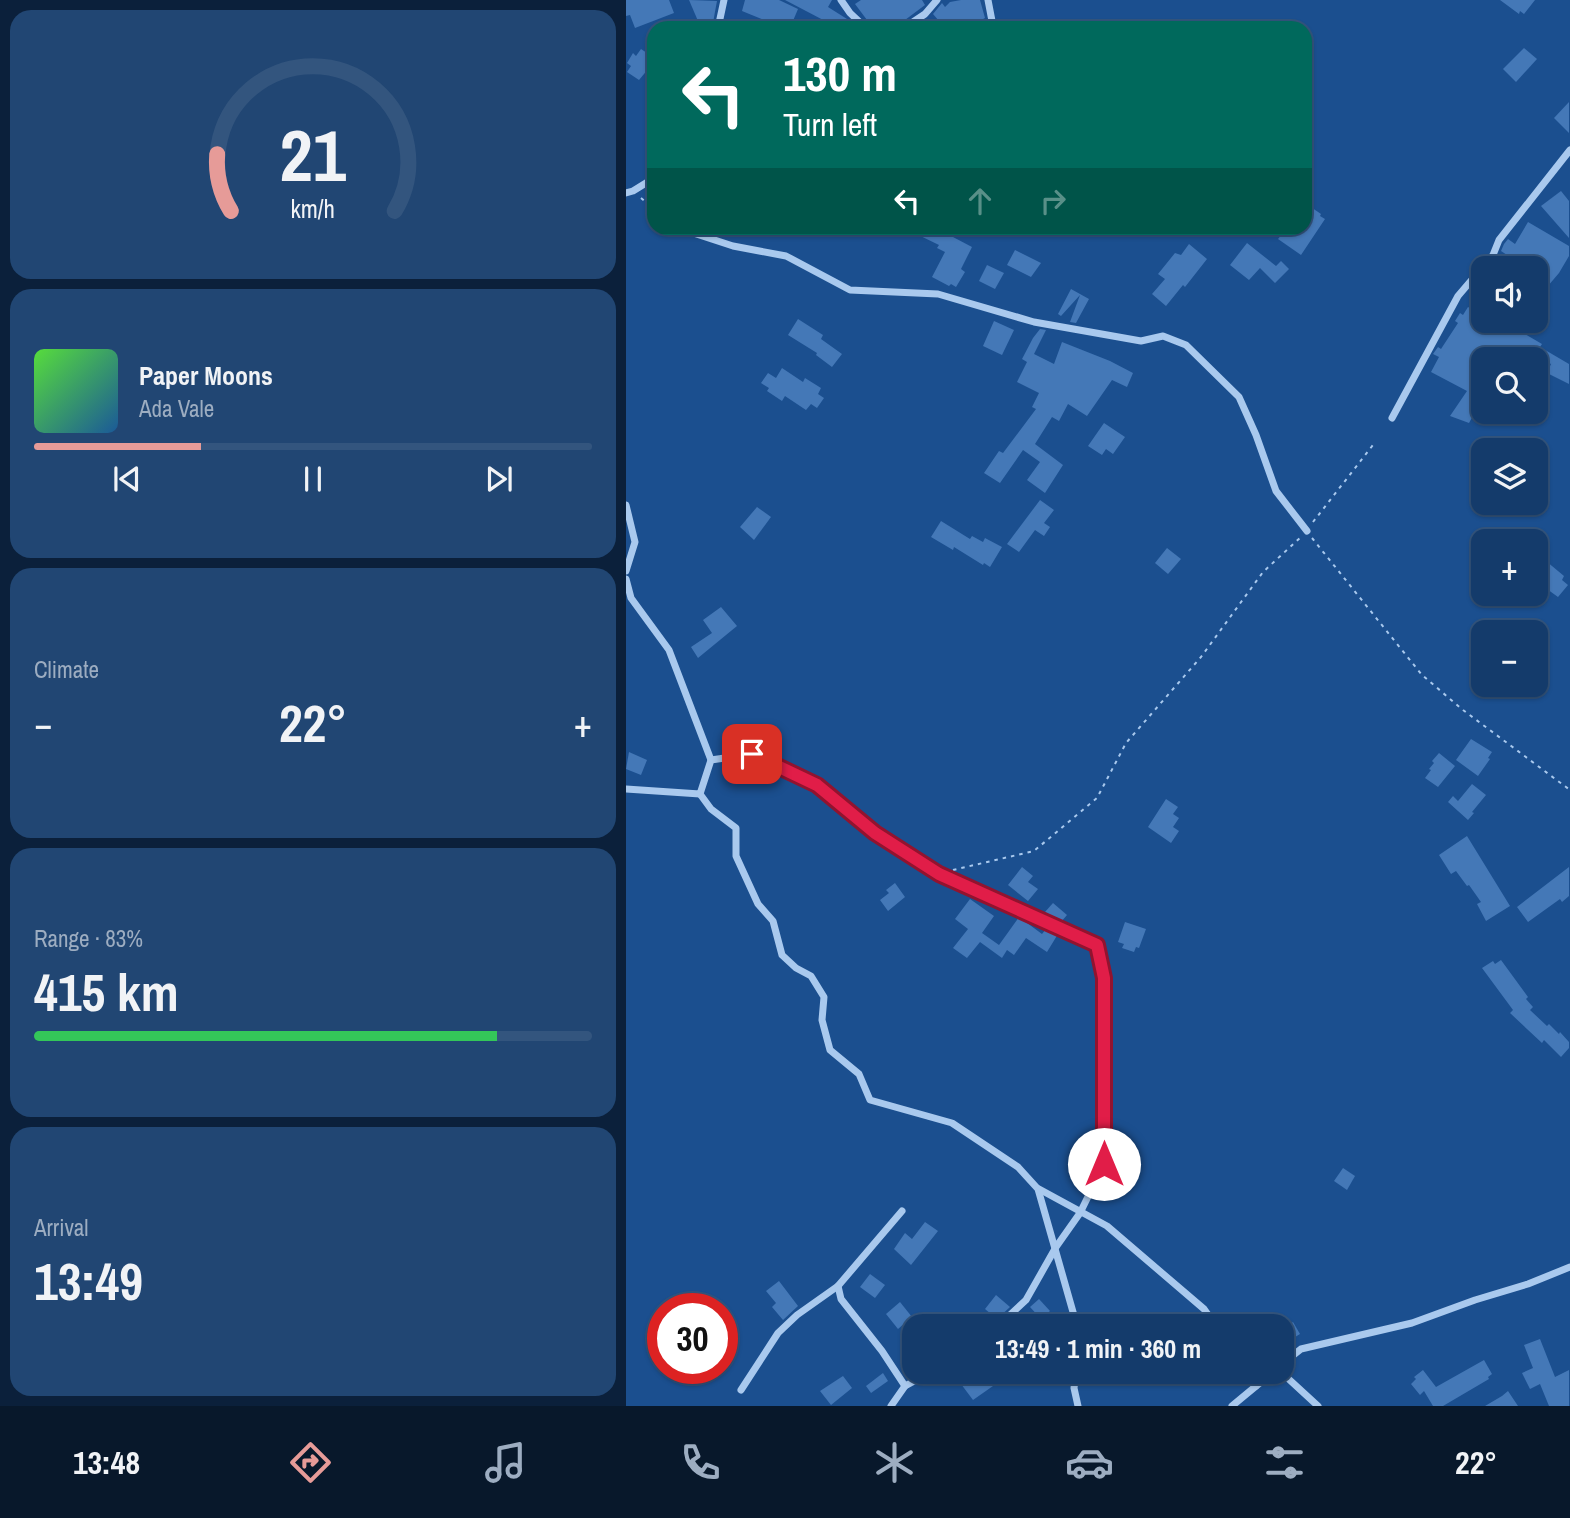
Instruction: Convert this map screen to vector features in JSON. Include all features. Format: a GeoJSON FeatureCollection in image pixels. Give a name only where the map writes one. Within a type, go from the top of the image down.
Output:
{"type":"FeatureCollection","features":[{"type":"Feature","properties":{"kind":"street"},"geometry":{"type":"LineString","coordinates":[[720,21],[724,0]]}},
{"type":"Feature","properties":{"kind":"street"},"geometry":{"type":"LineString","coordinates":[[841,0],[859,21]]}},
{"type":"Feature","properties":{"kind":"street"},"geometry":{"type":"LineString","coordinates":[[914,21],[937,0]]}},
{"type":"Feature","properties":{"kind":"street"},"geometry":{"type":"LineString","coordinates":[[988,0],[992,21]]}},
{"type":"Feature","properties":{"kind":"street"},"geometry":{"type":"LineString","coordinates":[[1392,418],[1458,296],[1493,256],[1499,240],[1569,150]]}},
{"type":"Feature","properties":{"kind":"street"},"geometry":{"type":"LineString","coordinates":[[630,192],[647,182]]}},
{"type":"Feature","properties":{"kind":"street"},"geometry":{"type":"LineString","coordinates":[[699,235],[733,246],[786,256],[850,290],[938,294],[1034,322],[1141,341],[1163,335],[1186,345],[1239,397],[1276,491],[1307,531]]}},
{"type":"Feature","properties":{"kind":"street"},"geometry":{"type":"LineString","coordinates":[[626,505],[635,542],[626,571]]}},
{"type":"Feature","properties":{"kind":"street"},"geometry":{"type":"LineString","coordinates":[[626,579],[631,598],[669,650],[711,760],[700,794]]}},
{"type":"Feature","properties":{"kind":"street"},"geometry":{"type":"LineString","coordinates":[[711,760],[752,754],[817,785],[875,833],[939,874],[1097,945],[1104,978],[1104,1164],[1080,1213],[1056,1247],[1027,1300],[1011,1314]]}},
{"type":"Feature","properties":{"kind":"street"},"geometry":{"type":"LineString","coordinates":[[626,789],[700,794],[711,809],[736,828],[736,856],[758,904],[774,921],[782,955],[796,968],[811,976],[824,997],[823,1020],[830,1049],[859,1074],[870,1100],[952,1123],[1018,1167],[1038,1189],[1107,1226],[1208,1314]]}},
{"type":"Feature","properties":{"kind":"street"},"geometry":{"type":"LineString","coordinates":[[1038,1189],[1074,1314]]}},
{"type":"Feature","properties":{"kind":"street"},"geometry":{"type":"LineString","coordinates":[[741,1390],[778,1333],[797,1315],[838,1286],[902,1211]]}},
{"type":"Feature","properties":{"kind":"street"},"geometry":{"type":"LineString","coordinates":[[1294,1355],[1302,1349],[1412,1323],[1528,1284],[1569,1267]]}},
{"type":"Feature","properties":{"kind":"street"},"geometry":{"type":"LineString","coordinates":[[838,1286],[841,1299],[882,1351],[905,1386]]}},
{"type":"Feature","properties":{"kind":"street"},"geometry":{"type":"LineString","coordinates":[[891,1406],[909,1384]]}},
{"type":"Feature","properties":{"kind":"street"},"geometry":{"type":"LineString","coordinates":[[1074,1384],[1078,1406]]}},
{"type":"Feature","properties":{"kind":"street"},"geometry":{"type":"LineString","coordinates":[[1232,1406],[1258,1384]]}},
{"type":"Feature","properties":{"kind":"street"},"geometry":{"type":"LineString","coordinates":[[1294,1384],[1318,1406]]}},
{"type":"Feature","properties":{"kind":"path"},"geometry":{"type":"LineString","coordinates":[[630,192],[647,204]]}},
{"type":"Feature","properties":{"kind":"path"},"geometry":{"type":"LineString","coordinates":[[939,874],[1034,852],[1097,798],[1126,743],[1201,657],[1264,572],[1307,531],[1373,445]]}},
{"type":"Feature","properties":{"kind":"path"},"geometry":{"type":"LineString","coordinates":[[1307,531],[1422,675],[1463,710],[1569,790]]}},
{"type":"Feature","properties":{"kind":"building"},"geometry":{"type":"Polygon","coordinates":[[[626,0],[669,0],[674,13],[647,21],[635,28],[630,15],[626,16],[626,0]]]}},
{"type":"Feature","properties":{"kind":"building"},"geometry":{"type":"Polygon","coordinates":[[[689,0],[717,1],[713,21],[698,21],[689,0]]]}},
{"type":"Feature","properties":{"kind":"building"},"geometry":{"type":"Polygon","coordinates":[[[745,0],[779,0],[798,9],[793,21],[767,21],[742,11],[745,0]]]}},
{"type":"Feature","properties":{"kind":"building"},"geometry":{"type":"Polygon","coordinates":[[[785,0],[832,0],[828,7],[847,19],[825,21],[785,0]]]}},
{"type":"Feature","properties":{"kind":"building"},"geometry":{"type":"Polygon","coordinates":[[[861,0],[922,0],[925,5],[904,21],[868,21],[855,4],[861,0]]]}},
{"type":"Feature","properties":{"kind":"building"},"geometry":{"type":"Polygon","coordinates":[[[980,0],[985,18],[979,21],[939,21],[933,14],[942,3],[945,7],[950,2],[980,0]]]}},
{"type":"Feature","properties":{"kind":"building"},"geometry":{"type":"Polygon","coordinates":[[[1500,0],[1535,0],[1524,14],[1520,11],[1519,14],[1500,0]]]}},
{"type":"Feature","properties":{"kind":"building"},"geometry":{"type":"Polygon","coordinates":[[[1524,48],[1537,59],[1516,82],[1503,69],[1524,48]]]}},
{"type":"Feature","properties":{"kind":"building"},"geometry":{"type":"Polygon","coordinates":[[[641,49],[647,53],[647,70],[639,80],[627,72],[631,66],[627,63],[633,53],[636,56],[641,49]]]}},
{"type":"Feature","properties":{"kind":"building"},"geometry":{"type":"Polygon","coordinates":[[[1569,102],[1569,133],[1554,118],[1569,102]]]}},
{"type":"Feature","properties":{"kind":"building"},"geometry":{"type":"Polygon","coordinates":[[[1561,191],[1569,201],[1569,238],[1541,206],[1561,191]]]}},
{"type":"Feature","properties":{"kind":"building"},"geometry":{"type":"Polygon","coordinates":[[[1312,208],[1325,219],[1301,255],[1278,239],[1281,235],[1312,235],[1312,208]]]}},
{"type":"Feature","properties":{"kind":"building"},"geometry":{"type":"Polygon","coordinates":[[[1528,222],[1569,246],[1569,256],[1548,286],[1548,256],[1506,256],[1501,251],[1508,239],[1515,244],[1528,222]]]}},
{"type":"Feature","properties":{"kind":"building"},"geometry":{"type":"Polygon","coordinates":[[[918,235],[954,235],[953,237],[972,247],[961,269],[965,272],[956,287],[932,277],[945,252],[937,248],[939,245],[918,235]]]}},
{"type":"Feature","properties":{"kind":"building"},"geometry":{"type":"Polygon","coordinates":[[[1247,243],[1276,266],[1281,261],[1289,269],[1275,283],[1260,268],[1249,280],[1230,265],[1247,243]]]}},
{"type":"Feature","properties":{"kind":"building"},"geometry":{"type":"Polygon","coordinates":[[[1189,244],[1207,259],[1166,306],[1152,294],[1165,279],[1158,274],[1175,253],[1181,255],[1189,244]]]}},
{"type":"Feature","properties":{"kind":"building"},"geometry":{"type":"Polygon","coordinates":[[[1015,250],[1041,263],[1031,277],[1007,265],[1015,250]]]}},
{"type":"Feature","properties":{"kind":"building"},"geometry":{"type":"Polygon","coordinates":[[[987,265],[1004,273],[995,289],[979,281],[987,265]]]}},
{"type":"Feature","properties":{"kind":"building"},"geometry":{"type":"Polygon","coordinates":[[[1071,289],[1089,299],[1076,323],[1070,322],[1080,295],[1061,316],[1058,314],[1071,289]]]}},
{"type":"Feature","properties":{"kind":"building"},"geometry":{"type":"Polygon","coordinates":[[[1468,307],[1471,309],[1471,333],[1523,333],[1542,344],[1540,347],[1471,347],[1469,423],[1450,416],[1467,391],[1431,372],[1439,357],[1433,354],[1438,347],[1441,349],[1458,323],[1455,321],[1460,313],[1463,315],[1468,307]]]}},
{"type":"Feature","properties":{"kind":"building"},"geometry":{"type":"Polygon","coordinates":[[[798,319],[823,335],[821,339],[842,354],[832,367],[816,355],[817,353],[788,335],[798,319]]]}},
{"type":"Feature","properties":{"kind":"building"},"geometry":{"type":"Polygon","coordinates":[[[994,321],[1014,330],[1002,355],[983,346],[994,321]]]}},
{"type":"Feature","properties":{"kind":"building"},"geometry":{"type":"Polygon","coordinates":[[[1040,329],[1046,330],[1034,354],[1054,364],[1062,342],[1133,373],[1127,387],[1112,380],[1087,416],[1068,404],[1059,421],[1052,417],[1035,444],[1063,465],[1045,493],[1027,480],[1040,462],[1023,450],[1000,483],[984,473],[999,451],[1003,453],[1036,409],[1032,407],[1039,393],[1017,382],[1027,362],[1022,359],[1040,329]]]}},
{"type":"Feature","properties":{"kind":"building"},"geometry":{"type":"Polygon","coordinates":[[[1548,352],[1569,364],[1569,384],[1548,374],[1551,364],[1548,362],[1548,352]]]}},
{"type":"Feature","properties":{"kind":"building"},"geometry":{"type":"Polygon","coordinates":[[[782,368],[803,382],[805,378],[821,388],[818,394],[824,398],[817,408],[811,404],[806,410],[785,396],[782,401],[767,391],[769,388],[761,383],[768,373],[776,378],[782,368]]]}},
{"type":"Feature","properties":{"kind":"building"},"geometry":{"type":"Polygon","coordinates":[[[1104,423],[1125,437],[1113,454],[1106,449],[1102,455],[1088,446],[1104,423]]]}},
{"type":"Feature","properties":{"kind":"building"},"geometry":{"type":"Polygon","coordinates":[[[1040,500],[1054,510],[1044,523],[1050,527],[1044,536],[1035,530],[1019,552],[1007,544],[1040,500]]]}},
{"type":"Feature","properties":{"kind":"building"},"geometry":{"type":"Polygon","coordinates":[[[757,507],[771,517],[754,540],[740,527],[757,507]]]}},
{"type":"Feature","properties":{"kind":"building"},"geometry":{"type":"Polygon","coordinates":[[[941,521],[970,539],[972,536],[983,542],[985,538],[1002,547],[990,567],[931,537],[941,521]]]}},
{"type":"Feature","properties":{"kind":"building"},"geometry":{"type":"Polygon","coordinates":[[[1167,548],[1181,559],[1168,574],[1155,563],[1167,548]]]}},
{"type":"Feature","properties":{"kind":"building"},"geometry":{"type":"Polygon","coordinates":[[[1548,563],[1564,576],[1562,580],[1568,585],[1558,597],[1548,590],[1548,563]]]}},
{"type":"Feature","properties":{"kind":"building"},"geometry":{"type":"Polygon","coordinates":[[[721,607],[737,626],[698,658],[691,647],[712,633],[703,620],[721,607]]]}},
{"type":"Feature","properties":{"kind":"building"},"geometry":{"type":"Polygon","coordinates":[[[1471,739],[1492,752],[1478,776],[1456,760],[1471,739]]]}},
{"type":"Feature","properties":{"kind":"building"},"geometry":{"type":"Polygon","coordinates":[[[629,752],[647,760],[641,775],[626,769],[629,752]]]}},
{"type":"Feature","properties":{"kind":"building"},"geometry":{"type":"Polygon","coordinates":[[[1439,753],[1455,766],[1438,787],[1425,778],[1434,763],[1432,761],[1439,753]]]}},
{"type":"Feature","properties":{"kind":"building"},"geometry":{"type":"Polygon","coordinates":[[[1472,784],[1486,795],[1468,820],[1448,802],[1453,796],[1458,801],[1472,784]]]}},
{"type":"Feature","properties":{"kind":"building"},"geometry":{"type":"Polygon","coordinates":[[[1166,799],[1178,807],[1173,814],[1179,818],[1173,827],[1179,831],[1171,843],[1148,827],[1166,799]]]}},
{"type":"Feature","properties":{"kind":"building"},"geometry":{"type":"Polygon","coordinates":[[[1467,836],[1510,906],[1486,921],[1477,904],[1481,902],[1469,885],[1467,886],[1456,871],[1451,874],[1439,855],[1467,836]]]}},
{"type":"Feature","properties":{"kind":"building"},"geometry":{"type":"Polygon","coordinates":[[[1022,867],[1033,876],[1028,882],[1038,889],[1028,901],[1008,885],[1022,867]]]}},
{"type":"Feature","properties":{"kind":"building"},"geometry":{"type":"Polygon","coordinates":[[[1569,867],[1569,896],[1562,902],[1560,899],[1528,922],[1517,907],[1569,867]]]}},
{"type":"Feature","properties":{"kind":"building"},"geometry":{"type":"Polygon","coordinates":[[[895,883],[905,897],[888,911],[880,900],[889,893],[886,890],[895,883]]]}},
{"type":"Feature","properties":{"kind":"building"},"geometry":{"type":"Polygon","coordinates":[[[970,899],[994,916],[982,933],[999,945],[1019,917],[1042,934],[1046,929],[1058,934],[1047,952],[1026,938],[1014,955],[1007,950],[1002,958],[980,942],[967,958],[953,948],[968,929],[955,919],[970,899]]]}},
{"type":"Feature","properties":{"kind":"building"},"geometry":{"type":"Polygon","coordinates":[[[1053,903],[1067,915],[1061,922],[1045,912],[1053,903]]]}},
{"type":"Feature","properties":{"kind":"building"},"geometry":{"type":"Polygon","coordinates":[[[1125,922],[1146,929],[1139,948],[1136,947],[1134,952],[1122,948],[1124,944],[1118,942],[1125,922]]]}},
{"type":"Feature","properties":{"kind":"building"},"geometry":{"type":"Polygon","coordinates":[[[1501,960],[1528,997],[1526,999],[1533,1007],[1530,1010],[1569,1042],[1569,1048],[1561,1057],[1510,1013],[1513,1010],[1482,968],[1493,961],[1495,964],[1501,960]]]}},
{"type":"Feature","properties":{"kind":"building"},"geometry":{"type":"Polygon","coordinates":[[[1343,1168],[1355,1176],[1347,1190],[1334,1181],[1343,1168]]]}},
{"type":"Feature","properties":{"kind":"building"},"geometry":{"type":"Polygon","coordinates":[[[925,1222],[938,1231],[911,1265],[894,1249],[905,1233],[912,1239],[925,1222]]]}},
{"type":"Feature","properties":{"kind":"building"},"geometry":{"type":"Polygon","coordinates":[[[870,1274],[885,1285],[875,1298],[860,1287],[870,1274]]]}},
{"type":"Feature","properties":{"kind":"building"},"geometry":{"type":"Polygon","coordinates":[[[779,1281],[798,1306],[783,1320],[772,1307],[776,1303],[766,1291],[779,1281]]]}},
{"type":"Feature","properties":{"kind":"building"},"geometry":{"type":"Polygon","coordinates":[[[996,1295],[1010,1307],[1002,1314],[991,1314],[985,1309],[996,1295]]]}},
{"type":"Feature","properties":{"kind":"building"},"geometry":{"type":"Polygon","coordinates":[[[1039,1299],[1050,1311],[1047,1314],[1036,1314],[1030,1307],[1039,1299]]]}},
{"type":"Feature","properties":{"kind":"building"},"geometry":{"type":"Polygon","coordinates":[[[900,1302],[910,1314],[902,1314],[902,1326],[898,1329],[886,1314],[900,1302]]]}},
{"type":"Feature","properties":{"kind":"building"},"geometry":{"type":"Polygon","coordinates":[[[1294,1324],[1300,1334],[1294,1338],[1294,1324]]]}},
{"type":"Feature","properties":{"kind":"building"},"geometry":{"type":"Polygon","coordinates":[[[1540,1339],[1555,1377],[1569,1370],[1569,1406],[1549,1406],[1540,1384],[1530,1389],[1522,1373],[1533,1368],[1524,1345],[1540,1339]]]}},
{"type":"Feature","properties":{"kind":"building"},"geometry":{"type":"Polygon","coordinates":[[[1484,1360],[1492,1374],[1489,1379],[1443,1406],[1433,1406],[1424,1391],[1420,1395],[1411,1384],[1416,1379],[1414,1377],[1423,1370],[1436,1387],[1484,1360]]]}},
{"type":"Feature","properties":{"kind":"building"},"geometry":{"type":"Polygon","coordinates":[[[883,1373],[888,1381],[871,1393],[866,1386],[883,1373]]]}},
{"type":"Feature","properties":{"kind":"building"},"geometry":{"type":"Polygon","coordinates":[[[843,1376],[852,1388],[831,1405],[820,1391],[843,1376]]]}},
{"type":"Feature","properties":{"kind":"building"},"geometry":{"type":"Polygon","coordinates":[[[961,1384],[993,1386],[973,1400],[961,1384]]]}},
{"type":"Feature","properties":{"kind":"building"},"geometry":{"type":"Polygon","coordinates":[[[1508,1391],[1518,1406],[1485,1406],[1502,1396],[1508,1391]]]}},
{"type":"Feature","properties":{"kind":"route"},"geometry":{"type":"LineString","coordinates":[[752,754],[817,785],[875,833],[939,874],[1097,945],[1104,978],[1104,1164]]}}]}
